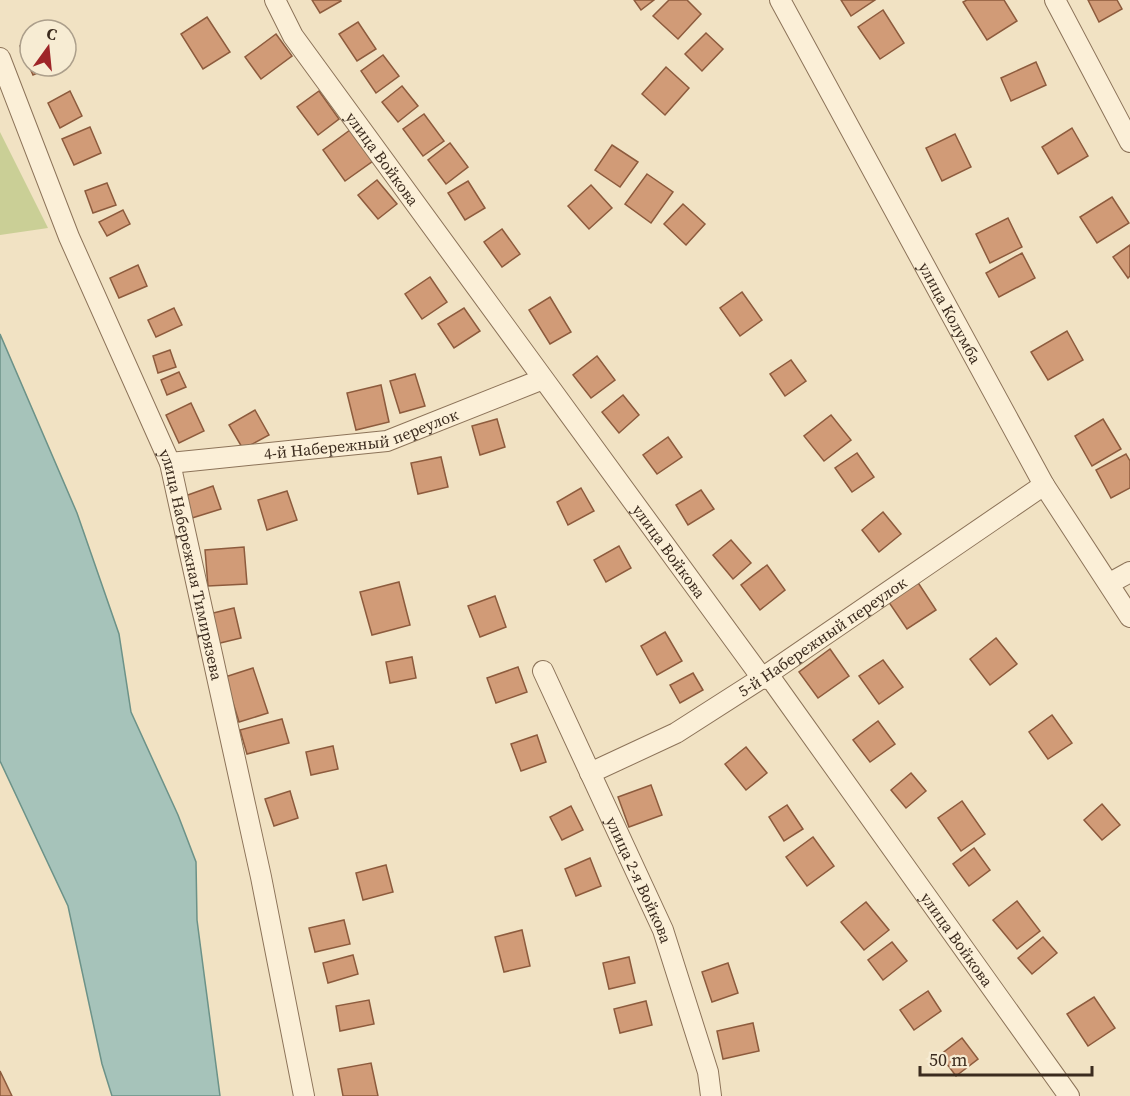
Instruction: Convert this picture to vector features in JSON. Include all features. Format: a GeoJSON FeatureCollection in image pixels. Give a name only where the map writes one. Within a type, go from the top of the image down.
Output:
{"type":"FeatureCollection","features":[{"type":"Feature","properties":{"kind":"street","name":"улица Войкова"},"geometry":{"type":"LineString","coordinates":[[275,0],[292,36],[762,678],[772,680],[1069,1096]]}},
{"type":"Feature","properties":{"kind":"street","name":"улица Колумба"},"geometry":{"type":"LineString","coordinates":[[780,0],[1044,485],[1110,583],[1130,617]]}},
{"type":"Feature","properties":{"kind":"street"},"geometry":{"type":"LineString","coordinates":[[1055,0],[1130,142]]}},
{"type":"Feature","properties":{"kind":"street","name":"улица Набережная Тимирязева"},"geometry":{"type":"LineString","coordinates":[[0,58],[69,237],[170,464],[261,877],[304,1096]]}},
{"type":"Feature","properties":{"kind":"street","name":"4-й Набережный переулок"},"geometry":{"type":"LineString","coordinates":[[170,464],[387,441],[543,378]]}},
{"type":"Feature","properties":{"kind":"street","name":"5-й Набережный переулок"},"geometry":{"type":"LineString","coordinates":[[590,773],[676,733],[762,678],[1044,485]]}},
{"type":"Feature","properties":{"kind":"street"},"geometry":{"type":"LineString","coordinates":[[1110,583],[1130,572]]}},
{"type":"Feature","properties":{"kind":"street","name":"улица 2-я Войкова"},"geometry":{"type":"LineString","coordinates":[[543,671],[663,930],[708,1072],[711,1096]]}},
{"type":"Feature","properties":{"kind":"green space"},"geometry":{"type":"Polygon","coordinates":[[[0,132],[48,228],[0,235],[0,132]]]}},
{"type":"Feature","properties":{"kind":"water"},"geometry":{"type":"Polygon","coordinates":[[[0,334],[77,513],[119,634],[131,712],[178,815],[196,862],[197,920],[220,1096],[112,1096],[102,1064],[68,906],[0,761],[0,334]]]}},
{"type":"Feature","properties":{"kind":"building"},"geometry":{"type":"Polygon","coordinates":[[[312,0],[340,0],[341,1],[320,13],[312,0]]]}},
{"type":"Feature","properties":{"kind":"building"},"geometry":{"type":"Polygon","coordinates":[[[634,0],[654,0],[641,10],[634,0]]]}},
{"type":"Feature","properties":{"kind":"building"},"geometry":{"type":"Polygon","coordinates":[[[669,0],[687,0],[701,14],[678,39],[653,16],[669,0]]]}},
{"type":"Feature","properties":{"kind":"building"},"geometry":{"type":"Polygon","coordinates":[[[841,0],[875,0],[851,16],[841,0]]]}},
{"type":"Feature","properties":{"kind":"building"},"geometry":{"type":"Polygon","coordinates":[[[967,0],[1004,0],[1017,21],[987,40],[963,2],[967,0]]]}},
{"type":"Feature","properties":{"kind":"building"},"geometry":{"type":"Polygon","coordinates":[[[1088,0],[1117,0],[1122,9],[1099,22],[1088,0]]]}},
{"type":"Feature","properties":{"kind":"building"},"geometry":{"type":"Polygon","coordinates":[[[883,10],[904,43],[880,59],[858,27],[883,10]]]}},
{"type":"Feature","properties":{"kind":"building"},"geometry":{"type":"Polygon","coordinates":[[[207,17],[230,52],[203,69],[181,34],[207,17]]]}},
{"type":"Feature","properties":{"kind":"building"},"geometry":{"type":"Polygon","coordinates":[[[358,22],[376,49],[357,61],[339,34],[358,22]]]}},
{"type":"Feature","properties":{"kind":"building"},"geometry":{"type":"Polygon","coordinates":[[[706,33],[723,49],[702,71],[685,54],[706,33]]]}},
{"type":"Feature","properties":{"kind":"building"},"geometry":{"type":"Polygon","coordinates":[[[276,34],[292,56],[261,79],[245,57],[276,34]]]}},
{"type":"Feature","properties":{"kind":"building"},"geometry":{"type":"Polygon","coordinates":[[[383,55],[399,76],[376,93],[361,71],[383,55]]]}},
{"type":"Feature","properties":{"kind":"building"},"geometry":{"type":"Polygon","coordinates":[[[1036,62],[1046,85],[1011,101],[1001,78],[1036,62]]]}},
{"type":"Feature","properties":{"kind":"building"},"geometry":{"type":"Polygon","coordinates":[[[666,67],[689,88],[665,115],[642,94],[666,67]]]}},
{"type":"Feature","properties":{"kind":"building"},"geometry":{"type":"Polygon","coordinates":[[[402,86],[418,106],[398,122],[382,102],[402,86]]]}},
{"type":"Feature","properties":{"kind":"building"},"geometry":{"type":"Polygon","coordinates":[[[70,91],[82,116],[60,128],[48,103],[70,91]]]}},
{"type":"Feature","properties":{"kind":"building"},"geometry":{"type":"Polygon","coordinates":[[[319,91],[339,119],[318,135],[297,107],[319,91]]]}},
{"type":"Feature","properties":{"kind":"building"},"geometry":{"type":"Polygon","coordinates":[[[424,114],[444,141],[423,156],[403,129],[424,114]]]}},
{"type":"Feature","properties":{"kind":"building"},"geometry":{"type":"Polygon","coordinates":[[[90,127],[101,153],[74,165],[62,139],[90,127]]]}},
{"type":"Feature","properties":{"kind":"building"},"geometry":{"type":"Polygon","coordinates":[[[1072,128],[1088,156],[1058,174],[1042,147],[1072,128]]]}},
{"type":"Feature","properties":{"kind":"building"},"geometry":{"type":"Polygon","coordinates":[[[350,130],[373,161],[345,181],[323,150],[350,130]]]}},
{"type":"Feature","properties":{"kind":"building"},"geometry":{"type":"Polygon","coordinates":[[[955,134],[971,167],[942,181],[926,148],[955,134]]]}},
{"type":"Feature","properties":{"kind":"building"},"geometry":{"type":"Polygon","coordinates":[[[450,143],[468,167],[446,184],[428,160],[450,143]]]}},
{"type":"Feature","properties":{"kind":"building"},"geometry":{"type":"Polygon","coordinates":[[[612,145],[638,162],[620,187],[595,170],[612,145]]]}},
{"type":"Feature","properties":{"kind":"building"},"geometry":{"type":"Polygon","coordinates":[[[647,174],[673,192],[651,223],[625,204],[647,174]]]}},
{"type":"Feature","properties":{"kind":"building"},"geometry":{"type":"Polygon","coordinates":[[[377,180],[397,204],[378,219],[358,195],[377,180]]]}},
{"type":"Feature","properties":{"kind":"building"},"geometry":{"type":"Polygon","coordinates":[[[468,181],[485,208],[465,220],[448,193],[468,181]]]}},
{"type":"Feature","properties":{"kind":"building"},"geometry":{"type":"Polygon","coordinates":[[[107,183],[116,205],[93,213],[85,191],[107,183]]]}},
{"type":"Feature","properties":{"kind":"building"},"geometry":{"type":"Polygon","coordinates":[[[591,185],[612,208],[589,229],[568,206],[591,185]]]}},
{"type":"Feature","properties":{"kind":"building"},"geometry":{"type":"Polygon","coordinates":[[[1112,197],[1129,223],[1097,243],[1080,217],[1112,197]]]}},
{"type":"Feature","properties":{"kind":"building"},"geometry":{"type":"Polygon","coordinates":[[[683,204],[705,224],[686,245],[664,224],[683,204]]]}},
{"type":"Feature","properties":{"kind":"building"},"geometry":{"type":"Polygon","coordinates":[[[123,210],[130,224],[107,236],[99,222],[123,210]]]}},
{"type":"Feature","properties":{"kind":"building"},"geometry":{"type":"Polygon","coordinates":[[[1008,218],[1022,247],[990,263],[976,234],[1008,218]]]}},
{"type":"Feature","properties":{"kind":"building"},"geometry":{"type":"Polygon","coordinates":[[[502,229],[520,254],[502,267],[484,242],[502,229]]]}},
{"type":"Feature","properties":{"kind":"building"},"geometry":{"type":"Polygon","coordinates":[[[1130,245],[1130,276],[1128,278],[1113,257],[1130,245]]]}},
{"type":"Feature","properties":{"kind":"building"},"geometry":{"type":"Polygon","coordinates":[[[1022,253],[1035,278],[999,297],[986,273],[1022,253]]]}},
{"type":"Feature","properties":{"kind":"building"},"geometry":{"type":"Polygon","coordinates":[[[138,265],[147,286],[119,298],[110,278],[138,265]]]}},
{"type":"Feature","properties":{"kind":"building"},"geometry":{"type":"Polygon","coordinates":[[[430,277],[447,302],[422,319],[405,294],[430,277]]]}},
{"type":"Feature","properties":{"kind":"building"},"geometry":{"type":"Polygon","coordinates":[[[742,292],[762,320],[740,336],[720,308],[742,292]]]}},
{"type":"Feature","properties":{"kind":"building"},"geometry":{"type":"Polygon","coordinates":[[[550,297],[571,332],[550,344],[529,310],[550,297]]]}},
{"type":"Feature","properties":{"kind":"building"},"geometry":{"type":"Polygon","coordinates":[[[174,308],[182,325],[156,337],[148,320],[174,308]]]}},
{"type":"Feature","properties":{"kind":"building"},"geometry":{"type":"Polygon","coordinates":[[[464,308],[480,331],[454,348],[438,324],[464,308]]]}},
{"type":"Feature","properties":{"kind":"building"},"geometry":{"type":"Polygon","coordinates":[[[1067,331],[1083,360],[1048,380],[1031,352],[1067,331]]]}},
{"type":"Feature","properties":{"kind":"building"},"geometry":{"type":"Polygon","coordinates":[[[170,350],[176,367],[158,373],[153,356],[170,350]]]}},
{"type":"Feature","properties":{"kind":"building"},"geometry":{"type":"Polygon","coordinates":[[[597,356],[615,380],[591,398],[573,375],[597,356]]]}},
{"type":"Feature","properties":{"kind":"building"},"geometry":{"type":"Polygon","coordinates":[[[791,360],[806,381],[785,396],[770,374],[791,360]]]}},
{"type":"Feature","properties":{"kind":"building"},"geometry":{"type":"Polygon","coordinates":[[[179,372],[186,387],[167,395],[161,380],[179,372]]]}},
{"type":"Feature","properties":{"kind":"building"},"geometry":{"type":"Polygon","coordinates":[[[415,374],[425,406],[400,413],[390,381],[415,374]]]}},
{"type":"Feature","properties":{"kind":"building"},"geometry":{"type":"Polygon","coordinates":[[[381,385],[389,422],[356,430],[347,393],[381,385]]]}},
{"type":"Feature","properties":{"kind":"building"},"geometry":{"type":"Polygon","coordinates":[[[623,395],[639,415],[619,433],[602,412],[623,395]]]}},
{"type":"Feature","properties":{"kind":"building"},"geometry":{"type":"Polygon","coordinates":[[[191,403],[204,431],[179,443],[166,415],[191,403]]]}},
{"type":"Feature","properties":{"kind":"building"},"geometry":{"type":"Polygon","coordinates":[[[255,410],[269,435],[243,449],[229,425],[255,410]]]}},
{"type":"Feature","properties":{"kind":"building"},"geometry":{"type":"Polygon","coordinates":[[[831,415],[851,440],[824,461],[804,436],[831,415]]]}},
{"type":"Feature","properties":{"kind":"building"},"geometry":{"type":"Polygon","coordinates":[[[497,419],[505,447],[480,455],[472,426],[497,419]]]}},
{"type":"Feature","properties":{"kind":"building"},"geometry":{"type":"Polygon","coordinates":[[[1103,419],[1121,449],[1092,466],[1075,436],[1103,419]]]}},
{"type":"Feature","properties":{"kind":"building"},"geometry":{"type":"Polygon","coordinates":[[[668,437],[682,457],[657,474],[643,455],[668,437]]]}},
{"type":"Feature","properties":{"kind":"building"},"geometry":{"type":"Polygon","coordinates":[[[857,453],[874,477],[852,492],[835,468],[857,453]]]}},
{"type":"Feature","properties":{"kind":"building"},"geometry":{"type":"Polygon","coordinates":[[[1126,454],[1130,461],[1130,488],[1111,498],[1096,470],[1126,454]]]}},
{"type":"Feature","properties":{"kind":"building"},"geometry":{"type":"Polygon","coordinates":[[[441,457],[448,487],[418,494],[411,463],[441,457]]]}},
{"type":"Feature","properties":{"kind":"building"},"geometry":{"type":"Polygon","coordinates":[[[213,486],[221,509],[192,518],[185,496],[213,486]]]}},
{"type":"Feature","properties":{"kind":"building"},"geometry":{"type":"Polygon","coordinates":[[[581,488],[594,511],[568,525],[557,502],[581,488]]]}},
{"type":"Feature","properties":{"kind":"building"},"geometry":{"type":"Polygon","coordinates":[[[701,490],[714,509],[688,525],[676,505],[701,490]]]}},
{"type":"Feature","properties":{"kind":"building"},"geometry":{"type":"Polygon","coordinates":[[[287,491],[297,520],[267,530],[258,500],[287,491]]]}},
{"type":"Feature","properties":{"kind":"building"},"geometry":{"type":"Polygon","coordinates":[[[883,512],[901,534],[879,552],[862,530],[883,512]]]}},
{"type":"Feature","properties":{"kind":"building"},"geometry":{"type":"Polygon","coordinates":[[[731,540],[751,563],[733,579],[713,555],[731,540]]]}},
{"type":"Feature","properties":{"kind":"building"},"geometry":{"type":"Polygon","coordinates":[[[619,546],[631,568],[606,582],[594,560],[619,546]]]}},
{"type":"Feature","properties":{"kind":"building"},"geometry":{"type":"Polygon","coordinates":[[[244,547],[247,584],[208,586],[205,550],[244,547]]]}},
{"type":"Feature","properties":{"kind":"building"},"geometry":{"type":"Polygon","coordinates":[[[767,565],[785,590],[760,610],[741,585],[767,565]]]}},
{"type":"Feature","properties":{"kind":"building"},"geometry":{"type":"Polygon","coordinates":[[[915,578],[936,610],[907,629],[886,598],[915,578]]]}},
{"type":"Feature","properties":{"kind":"building"},"geometry":{"type":"Polygon","coordinates":[[[399,582],[410,625],[372,635],[360,592],[399,582]]]}},
{"type":"Feature","properties":{"kind":"building"},"geometry":{"type":"Polygon","coordinates":[[[495,596],[506,627],[480,637],[468,606],[495,596]]]}},
{"type":"Feature","properties":{"kind":"building"},"geometry":{"type":"Polygon","coordinates":[[[234,608],[241,638],[216,644],[209,614],[234,608]]]}},
{"type":"Feature","properties":{"kind":"building"},"geometry":{"type":"Polygon","coordinates":[[[665,632],[682,661],[657,675],[641,646],[665,632]]]}},
{"type":"Feature","properties":{"kind":"building"},"geometry":{"type":"Polygon","coordinates":[[[996,638],[1017,664],[990,685],[970,659],[996,638]]]}},
{"type":"Feature","properties":{"kind":"building"},"geometry":{"type":"Polygon","coordinates":[[[830,649],[849,676],[818,698],[799,672],[830,649]]]}},
{"type":"Feature","properties":{"kind":"building"},"geometry":{"type":"Polygon","coordinates":[[[412,657],[416,678],[390,683],[386,662],[412,657]]]}},
{"type":"Feature","properties":{"kind":"building"},"geometry":{"type":"Polygon","coordinates":[[[883,660],[903,687],[879,704],[859,676],[883,660]]]}},
{"type":"Feature","properties":{"kind":"building"},"geometry":{"type":"Polygon","coordinates":[[[518,667],[527,692],[496,703],[487,678],[518,667]]]}},
{"type":"Feature","properties":{"kind":"building"},"geometry":{"type":"Polygon","coordinates":[[[253,668],[268,713],[239,722],[225,677],[253,668]]]}},
{"type":"Feature","properties":{"kind":"building"},"geometry":{"type":"Polygon","coordinates":[[[693,673],[703,690],[680,703],[670,685],[693,673]]]}},
{"type":"Feature","properties":{"kind":"building"},"geometry":{"type":"Polygon","coordinates":[[[1052,715],[1072,743],[1048,759],[1029,732],[1052,715]]]}},
{"type":"Feature","properties":{"kind":"building"},"geometry":{"type":"Polygon","coordinates":[[[282,719],[289,743],[247,754],[240,730],[282,719]]]}},
{"type":"Feature","properties":{"kind":"building"},"geometry":{"type":"Polygon","coordinates":[[[878,721],[895,744],[870,762],[853,740],[878,721]]]}},
{"type":"Feature","properties":{"kind":"building"},"geometry":{"type":"Polygon","coordinates":[[[537,735],[546,762],[521,771],[511,744],[537,735]]]}},
{"type":"Feature","properties":{"kind":"building"},"geometry":{"type":"Polygon","coordinates":[[[333,746],[338,769],[311,775],[306,752],[333,746]]]}},
{"type":"Feature","properties":{"kind":"building"},"geometry":{"type":"Polygon","coordinates":[[[746,747],[767,773],[746,790],[725,764],[746,747]]]}},
{"type":"Feature","properties":{"kind":"building"},"geometry":{"type":"Polygon","coordinates":[[[911,773],[926,791],[906,808],[891,790],[911,773]]]}},
{"type":"Feature","properties":{"kind":"building"},"geometry":{"type":"Polygon","coordinates":[[[651,785],[662,815],[629,827],[618,797],[651,785]]]}},
{"type":"Feature","properties":{"kind":"building"},"geometry":{"type":"Polygon","coordinates":[[[290,791],[298,818],[274,826],[265,799],[290,791]]]}},
{"type":"Feature","properties":{"kind":"building"},"geometry":{"type":"Polygon","coordinates":[[[962,801],[985,834],[961,851],[938,818],[962,801]]]}},
{"type":"Feature","properties":{"kind":"building"},"geometry":{"type":"Polygon","coordinates":[[[1102,804],[1120,825],[1102,840],[1084,820],[1102,804]]]}},
{"type":"Feature","properties":{"kind":"building"},"geometry":{"type":"Polygon","coordinates":[[[787,805],[803,829],[784,841],[769,817],[787,805]]]}},
{"type":"Feature","properties":{"kind":"building"},"geometry":{"type":"Polygon","coordinates":[[[571,806],[583,830],[562,840],[550,817],[571,806]]]}},
{"type":"Feature","properties":{"kind":"building"},"geometry":{"type":"Polygon","coordinates":[[[813,837],[834,866],[807,886],[786,857],[813,837]]]}},
{"type":"Feature","properties":{"kind":"building"},"geometry":{"type":"Polygon","coordinates":[[[974,848],[990,870],[969,886],[953,864],[974,848]]]}},
{"type":"Feature","properties":{"kind":"building"},"geometry":{"type":"Polygon","coordinates":[[[590,858],[601,886],[576,896],[565,869],[590,858]]]}},
{"type":"Feature","properties":{"kind":"building"},"geometry":{"type":"Polygon","coordinates":[[[386,865],[393,892],[363,900],[356,873],[386,865]]]}},
{"type":"Feature","properties":{"kind":"building"},"geometry":{"type":"Polygon","coordinates":[[[1017,901],[1040,931],[1017,949],[993,920],[1017,901]]]}},
{"type":"Feature","properties":{"kind":"building"},"geometry":{"type":"Polygon","coordinates":[[[866,902],[889,930],[864,950],[841,922],[866,902]]]}},
{"type":"Feature","properties":{"kind":"building"},"geometry":{"type":"Polygon","coordinates":[[[344,920],[350,944],[315,952],[309,928],[344,920]]]}},
{"type":"Feature","properties":{"kind":"building"},"geometry":{"type":"Polygon","coordinates":[[[522,930],[530,966],[504,972],[495,937],[522,930]]]}},
{"type":"Feature","properties":{"kind":"building"},"geometry":{"type":"Polygon","coordinates":[[[1043,937],[1057,953],[1032,974],[1018,958],[1043,937]]]}},
{"type":"Feature","properties":{"kind":"building"},"geometry":{"type":"Polygon","coordinates":[[[892,942],[907,961],[883,980],[868,960],[892,942]]]}},
{"type":"Feature","properties":{"kind":"building"},"geometry":{"type":"Polygon","coordinates":[[[353,955],[358,974],[328,983],[323,963],[353,955]]]}},
{"type":"Feature","properties":{"kind":"building"},"geometry":{"type":"Polygon","coordinates":[[[629,957],[635,983],[609,989],[603,963],[629,957]]]}},
{"type":"Feature","properties":{"kind":"building"},"geometry":{"type":"Polygon","coordinates":[[[728,963],[738,993],[712,1002],[702,972],[728,963]]]}},
{"type":"Feature","properties":{"kind":"building"},"geometry":{"type":"Polygon","coordinates":[[[928,991],[941,1011],[914,1030],[900,1010],[928,991]]]}},
{"type":"Feature","properties":{"kind":"building"},"geometry":{"type":"Polygon","coordinates":[[[1094,997],[1115,1028],[1088,1046],[1067,1014],[1094,997]]]}},
{"type":"Feature","properties":{"kind":"building"},"geometry":{"type":"Polygon","coordinates":[[[369,1000],[374,1024],[340,1031],[336,1006],[369,1000]]]}},
{"type":"Feature","properties":{"kind":"building"},"geometry":{"type":"Polygon","coordinates":[[[646,1001],[652,1025],[620,1033],[614,1009],[646,1001]]]}},
{"type":"Feature","properties":{"kind":"building"},"geometry":{"type":"Polygon","coordinates":[[[753,1023],[759,1051],[723,1059],[717,1031],[753,1023]]]}},
{"type":"Feature","properties":{"kind":"building"},"geometry":{"type":"Polygon","coordinates":[[[962,1038],[978,1059],[956,1076],[940,1055],[962,1038]]]}},
{"type":"Feature","properties":{"kind":"building"},"geometry":{"type":"Polygon","coordinates":[[[371,1063],[378,1096],[343,1096],[338,1069],[371,1063]]]}},
{"type":"Feature","properties":{"kind":"building"},"geometry":{"type":"Polygon","coordinates":[[[0,1071],[12,1096],[0,1096],[0,1071]]]}}]}
